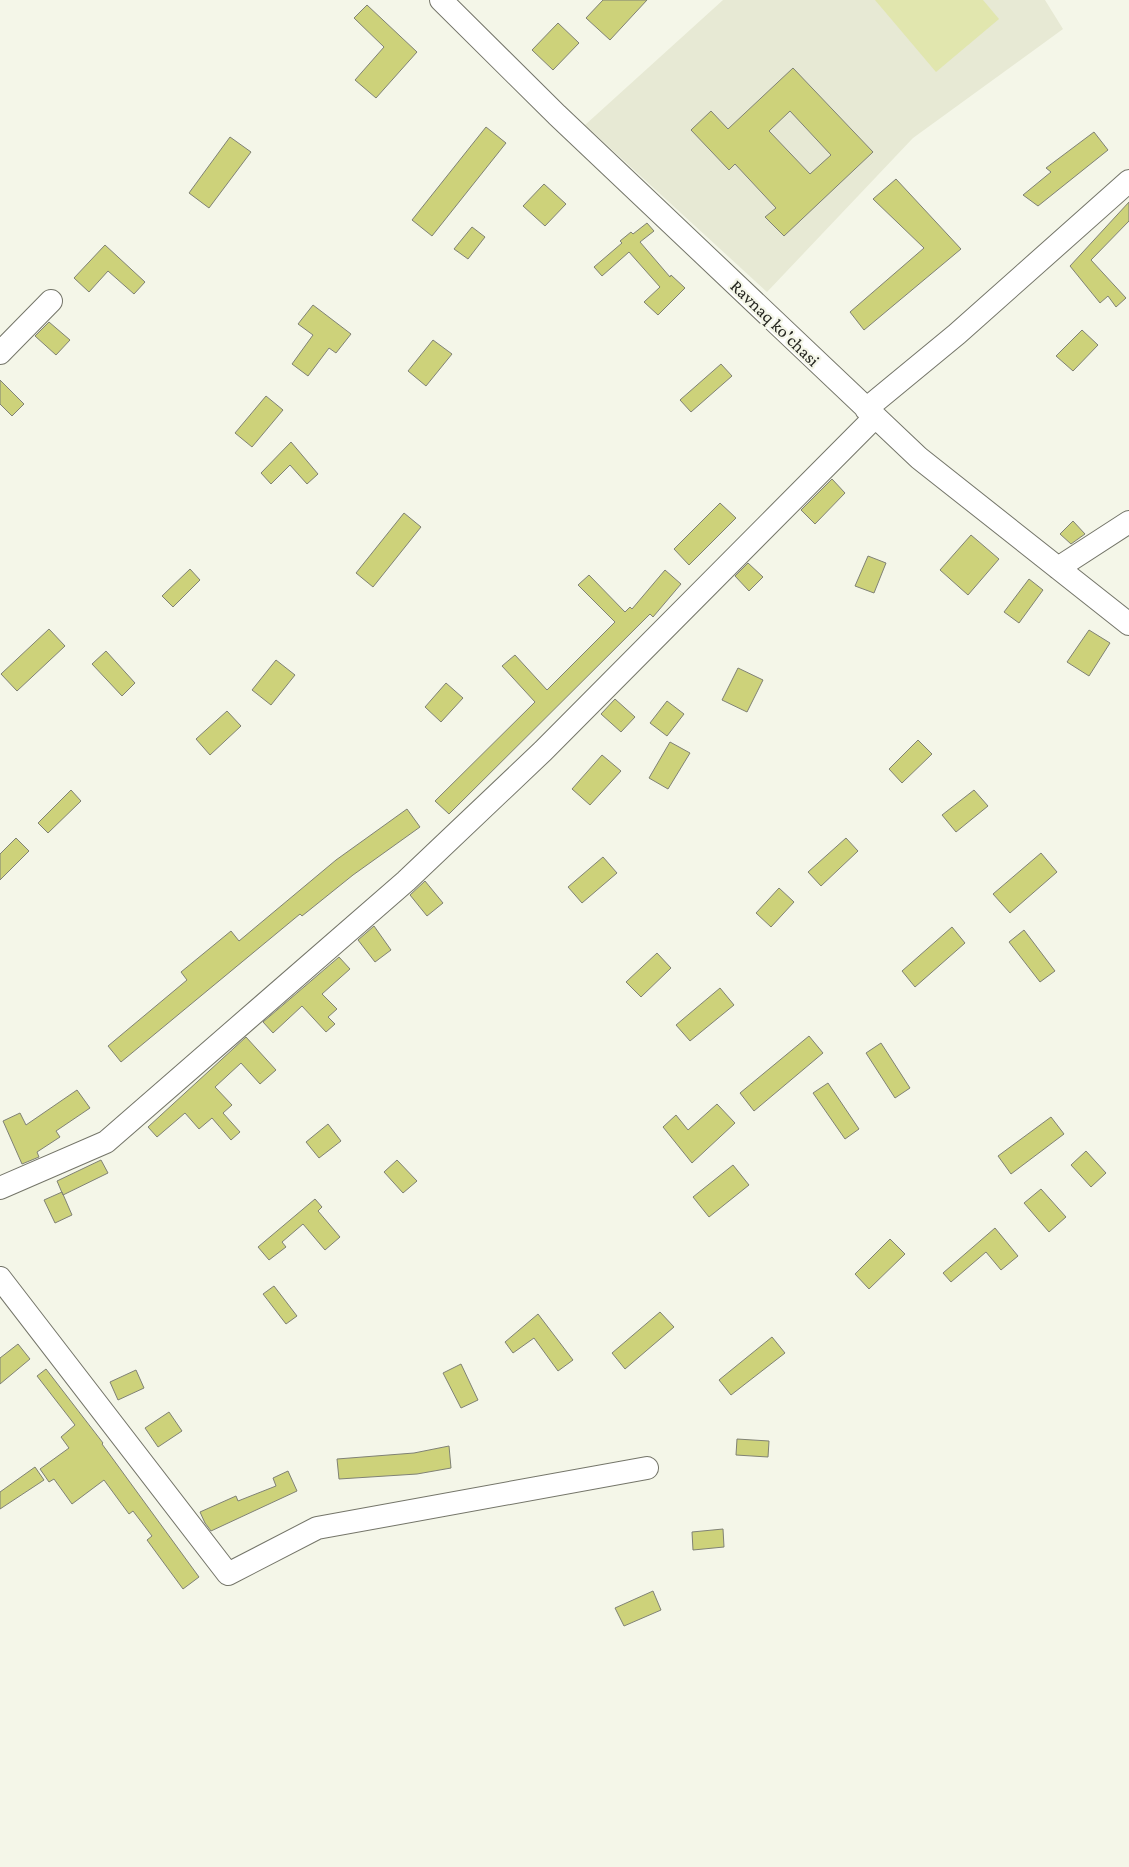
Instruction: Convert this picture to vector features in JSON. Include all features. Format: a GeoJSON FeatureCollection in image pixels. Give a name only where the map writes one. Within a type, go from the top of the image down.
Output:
{"type":"FeatureCollection","features":[{"type":"Feature","properties":{"kind":"street","name":"Ravnaq ko'chasi"},"geometry":{"type":"LineString","coordinates":[[441,0],[564,122],[919,458],[1129,624]]}},
{"type":"Feature","properties":{"kind":"street"},"geometry":{"type":"LineString","coordinates":[[0,1188],[106,1142],[406,881],[543,751],[870,413],[1129,181]]}},
{"type":"Feature","properties":{"kind":"street"},"geometry":{"type":"LineString","coordinates":[[0,352],[51,300]]}},
{"type":"Feature","properties":{"kind":"street"},"geometry":{"type":"LineString","coordinates":[[1058,568],[1129,522]]}},
{"type":"Feature","properties":{"kind":"street"},"geometry":{"type":"LineString","coordinates":[[0,1278],[228,1574],[317,1528],[646,1468]]}},
{"type":"Feature","properties":{"kind":"shaded area"},"geometry":{"type":"Polygon","coordinates":[[[723,0],[1045,0],[1063,29],[913,138],[767,292],[585,125],[723,0]]]}},
{"type":"Feature","properties":{"kind":"green space"},"geometry":{"type":"Polygon","coordinates":[[[875,0],[983,0],[999,19],[936,72],[875,0]]]}},
{"type":"Feature","properties":{"kind":"building"},"geometry":{"type":"Polygon","coordinates":[[[603,0],[647,0],[610,40],[586,18],[603,0]]]}},
{"type":"Feature","properties":{"kind":"building"},"geometry":{"type":"Polygon","coordinates":[[[367,5],[417,52],[376,98],[355,80],[384,47],[354,18],[367,5]]]}},
{"type":"Feature","properties":{"kind":"building"},"geometry":{"type":"Polygon","coordinates":[[[558,23],[579,43],[553,70],[532,50],[558,23]]]}},
{"type":"Feature","properties":{"kind":"building"},"geometry":{"type":"Polygon","coordinates":[[[793,68],[873,152],[784,236],[765,217],[776,208],[735,164],[729,170],[691,130],[711,111],[728,129],[793,68]],[[790,111],[769,131],[810,174],[831,155],[790,111]]]}},
{"type":"Feature","properties":{"kind":"building"},"geometry":{"type":"Polygon","coordinates":[[[486,127],[506,143],[432,236],[412,220],[486,127]]]}},
{"type":"Feature","properties":{"kind":"building"},"geometry":{"type":"Polygon","coordinates":[[[1094,132],[1108,150],[1038,206],[1023,195],[1051,172],[1046,168],[1094,132]]]}},
{"type":"Feature","properties":{"kind":"building"},"geometry":{"type":"Polygon","coordinates":[[[230,137],[251,152],[209,208],[189,193],[230,137]]]}},
{"type":"Feature","properties":{"kind":"building"},"geometry":{"type":"Polygon","coordinates":[[[896,179],[961,249],[864,330],[850,312],[924,248],[873,199],[896,179]]]}},
{"type":"Feature","properties":{"kind":"building"},"geometry":{"type":"Polygon","coordinates":[[[544,184],[566,204],[545,226],[523,206],[544,184]]]}},
{"type":"Feature","properties":{"kind":"building"},"geometry":{"type":"Polygon","coordinates":[[[1129,202],[1129,221],[1091,260],[1126,298],[1116,307],[1108,296],[1100,303],[1070,266],[1129,202]]]}},
{"type":"Feature","properties":{"kind":"building"},"geometry":{"type":"Polygon","coordinates":[[[647,223],[654,231],[640,242],[670,277],[671,275],[685,288],[658,315],[644,302],[660,287],[629,252],[602,276],[594,267],[622,243],[620,241],[647,223]]]}},
{"type":"Feature","properties":{"kind":"building"},"geometry":{"type":"Polygon","coordinates":[[[472,227],[485,237],[468,259],[454,249],[472,227]]]}},
{"type":"Feature","properties":{"kind":"building"},"geometry":{"type":"Polygon","coordinates":[[[105,245],[145,282],[134,294],[108,271],[89,292],[74,278],[105,245]]]}},
{"type":"Feature","properties":{"kind":"building"},"geometry":{"type":"Polygon","coordinates":[[[313,305],[351,334],[336,353],[329,348],[308,376],[292,364],[313,335],[298,324],[313,305]]]}},
{"type":"Feature","properties":{"kind":"building"},"geometry":{"type":"Polygon","coordinates":[[[49,322],[70,340],[56,355],[35,336],[49,322]]]}},
{"type":"Feature","properties":{"kind":"building"},"geometry":{"type":"Polygon","coordinates":[[[1082,330],[1098,345],[1073,371],[1056,356],[1082,330]]]}},
{"type":"Feature","properties":{"kind":"building"},"geometry":{"type":"Polygon","coordinates":[[[433,340],[452,354],[426,386],[408,371],[433,340]]]}},
{"type":"Feature","properties":{"kind":"building"},"geometry":{"type":"Polygon","coordinates":[[[721,364],[732,376],[691,412],[680,400],[721,364]]]}},
{"type":"Feature","properties":{"kind":"building"},"geometry":{"type":"Polygon","coordinates":[[[0,380],[24,404],[12,416],[0,404],[0,380]]]}},
{"type":"Feature","properties":{"kind":"building"},"geometry":{"type":"Polygon","coordinates":[[[266,396],[283,410],[252,447],[235,433],[266,396]]]}},
{"type":"Feature","properties":{"kind":"building"},"geometry":{"type":"Polygon","coordinates":[[[291,442],[318,474],[307,484],[290,465],[271,484],[261,473],[291,442]]]}},
{"type":"Feature","properties":{"kind":"building"},"geometry":{"type":"Polygon","coordinates":[[[832,479],[845,493],[815,524],[801,510],[832,479]]]}},
{"type":"Feature","properties":{"kind":"building"},"geometry":{"type":"Polygon","coordinates":[[[720,503],[736,518],[689,565],[674,549],[720,503]]]}},
{"type":"Feature","properties":{"kind":"building"},"geometry":{"type":"Polygon","coordinates":[[[404,513],[421,527],[373,587],[356,573],[404,513]]]}},
{"type":"Feature","properties":{"kind":"building"},"geometry":{"type":"Polygon","coordinates":[[[1073,521],[1085,534],[1071,544],[1060,534],[1073,521]]]}},
{"type":"Feature","properties":{"kind":"building"},"geometry":{"type":"Polygon","coordinates":[[[971,535],[999,559],[968,595],[940,570],[971,535]]]}},
{"type":"Feature","properties":{"kind":"building"},"geometry":{"type":"Polygon","coordinates":[[[868,556],[886,563],[874,593],[855,586],[868,556]]]}},
{"type":"Feature","properties":{"kind":"building"},"geometry":{"type":"Polygon","coordinates":[[[748,563],[763,577],[749,591],[735,576],[748,563]]]}},
{"type":"Feature","properties":{"kind":"building"},"geometry":{"type":"Polygon","coordinates":[[[190,569],[200,580],[173,607],[162,596],[190,569]]]}},
{"type":"Feature","properties":{"kind":"building"},"geometry":{"type":"Polygon","coordinates":[[[665,570],[681,584],[653,617],[650,614],[449,814],[435,801],[535,702],[502,666],[515,655],[547,690],[615,622],[578,585],[589,575],[625,612],[630,607],[632,609],[665,570]]]}},
{"type":"Feature","properties":{"kind":"building"},"geometry":{"type":"Polygon","coordinates":[[[1029,579],[1043,590],[1019,623],[1004,612],[1029,579]]]}},
{"type":"Feature","properties":{"kind":"building"},"geometry":{"type":"Polygon","coordinates":[[[49,629],[65,646],[17,691],[1,674],[49,629]]]}},
{"type":"Feature","properties":{"kind":"building"},"geometry":{"type":"Polygon","coordinates":[[[1089,630],[1110,643],[1089,676],[1067,662],[1089,630]]]}},
{"type":"Feature","properties":{"kind":"building"},"geometry":{"type":"Polygon","coordinates":[[[106,651],[135,683],[122,696],[92,664],[106,651]]]}},
{"type":"Feature","properties":{"kind":"building"},"geometry":{"type":"Polygon","coordinates":[[[276,660],[295,675],[271,705],[252,690],[276,660]]]}},
{"type":"Feature","properties":{"kind":"building"},"geometry":{"type":"Polygon","coordinates":[[[738,668],[763,680],[747,712],[722,700],[738,668]]]}},
{"type":"Feature","properties":{"kind":"building"},"geometry":{"type":"Polygon","coordinates":[[[446,683],[463,698],[441,722],[425,707],[446,683]]]}},
{"type":"Feature","properties":{"kind":"building"},"geometry":{"type":"Polygon","coordinates":[[[615,699],[635,717],[621,732],[601,714],[615,699]]]}},
{"type":"Feature","properties":{"kind":"building"},"geometry":{"type":"Polygon","coordinates":[[[667,701],[684,714],[667,736],[650,723],[667,701]]]}},
{"type":"Feature","properties":{"kind":"building"},"geometry":{"type":"Polygon","coordinates":[[[227,711],[241,726],[210,755],[196,739],[227,711]]]}},
{"type":"Feature","properties":{"kind":"building"},"geometry":{"type":"Polygon","coordinates":[[[918,740],[932,754],[902,783],[889,769],[918,740]]]}},
{"type":"Feature","properties":{"kind":"building"},"geometry":{"type":"Polygon","coordinates":[[[670,742],[690,753],[668,789],[649,778],[670,742]]]}},
{"type":"Feature","properties":{"kind":"building"},"geometry":{"type":"Polygon","coordinates":[[[602,755],[621,771],[590,805],[572,789],[602,755]]]}},
{"type":"Feature","properties":{"kind":"building"},"geometry":{"type":"Polygon","coordinates":[[[71,790],[81,801],[48,833],[38,823],[71,790]]]}},
{"type":"Feature","properties":{"kind":"building"},"geometry":{"type":"Polygon","coordinates":[[[974,790],[988,806],[956,832],[942,815],[974,790]]]}},
{"type":"Feature","properties":{"kind":"building"},"geometry":{"type":"Polygon","coordinates":[[[407,809],[420,827],[353,875],[302,916],[300,914],[121,1062],[108,1046],[187,980],[181,972],[231,931],[239,941],[336,860],[407,809]]]}},
{"type":"Feature","properties":{"kind":"building"},"geometry":{"type":"Polygon","coordinates":[[[16,838],[29,851],[0,880],[0,854],[16,838]]]}},
{"type":"Feature","properties":{"kind":"building"},"geometry":{"type":"Polygon","coordinates":[[[846,838],[858,851],[821,886],[808,872],[846,838]]]}},
{"type":"Feature","properties":{"kind":"building"},"geometry":{"type":"Polygon","coordinates":[[[1041,853],[1057,872],[1010,913],[993,894],[1041,853]]]}},
{"type":"Feature","properties":{"kind":"building"},"geometry":{"type":"Polygon","coordinates":[[[603,857],[617,873],[582,903],[568,887],[603,857]]]}},
{"type":"Feature","properties":{"kind":"building"},"geometry":{"type":"Polygon","coordinates":[[[425,881],[443,903],[427,916],[410,895],[425,881]]]}},
{"type":"Feature","properties":{"kind":"building"},"geometry":{"type":"Polygon","coordinates":[[[779,888],[794,902],[771,927],[756,913],[779,888]]]}},
{"type":"Feature","properties":{"kind":"building"},"geometry":{"type":"Polygon","coordinates":[[[374,926],[391,950],[375,962],[358,940],[374,926]]]}},
{"type":"Feature","properties":{"kind":"building"},"geometry":{"type":"Polygon","coordinates":[[[952,927],[965,943],[915,987],[902,971],[952,927]]]}},
{"type":"Feature","properties":{"kind":"building"},"geometry":{"type":"Polygon","coordinates":[[[1024,930],[1055,971],[1040,982],[1009,942],[1024,930]]]}},
{"type":"Feature","properties":{"kind":"building"},"geometry":{"type":"Polygon","coordinates":[[[657,953],[671,968],[641,997],[626,982],[657,953]]]}},
{"type":"Feature","properties":{"kind":"building"},"geometry":{"type":"Polygon","coordinates":[[[339,957],[350,969],[322,994],[337,1009],[328,1017],[335,1024],[326,1032],[302,1006],[273,1033],[263,1022],[339,957]]]}},
{"type":"Feature","properties":{"kind":"building"},"geometry":{"type":"Polygon","coordinates":[[[720,988],[734,1005],[690,1041],[676,1025],[720,988]]]}},
{"type":"Feature","properties":{"kind":"building"},"geometry":{"type":"Polygon","coordinates":[[[809,1036],[823,1053],[754,1111],[740,1093],[809,1036]]]}},
{"type":"Feature","properties":{"kind":"building"},"geometry":{"type":"Polygon","coordinates":[[[246,1037],[276,1070],[260,1084],[241,1063],[215,1087],[232,1105],[223,1113],[240,1132],[231,1140],[212,1118],[199,1129],[185,1113],[157,1137],[148,1127],[246,1037]]]}},
{"type":"Feature","properties":{"kind":"building"},"geometry":{"type":"Polygon","coordinates":[[[881,1043],[910,1088],[895,1098],[866,1053],[881,1043]]]}},
{"type":"Feature","properties":{"kind":"building"},"geometry":{"type":"Polygon","coordinates":[[[828,1083],[859,1129],[845,1139],[813,1093],[828,1083]]]}},
{"type":"Feature","properties":{"kind":"building"},"geometry":{"type":"Polygon","coordinates":[[[77,1090],[90,1108],[56,1131],[60,1137],[37,1152],[39,1157],[22,1164],[3,1121],[20,1113],[26,1125],[77,1090]]]}},
{"type":"Feature","properties":{"kind":"building"},"geometry":{"type":"Polygon","coordinates":[[[717,1104],[735,1123],[692,1163],[663,1127],[676,1115],[688,1130],[717,1104]]]}},
{"type":"Feature","properties":{"kind":"building"},"geometry":{"type":"Polygon","coordinates":[[[1051,1117],[1064,1134],[1011,1174],[998,1156],[1051,1117]]]}},
{"type":"Feature","properties":{"kind":"building"},"geometry":{"type":"Polygon","coordinates":[[[328,1124],[341,1141],[319,1158],[306,1142],[328,1124]]]}},
{"type":"Feature","properties":{"kind":"building"},"geometry":{"type":"Polygon","coordinates":[[[1086,1151],[1106,1173],[1091,1187],[1071,1165],[1086,1151]]]}},
{"type":"Feature","properties":{"kind":"building"},"geometry":{"type":"Polygon","coordinates":[[[101,1160],[108,1173],[63,1195],[57,1181],[101,1160]]]}},
{"type":"Feature","properties":{"kind":"building"},"geometry":{"type":"Polygon","coordinates":[[[397,1160],[417,1181],[403,1193],[384,1172],[397,1160]]]}},
{"type":"Feature","properties":{"kind":"building"},"geometry":{"type":"Polygon","coordinates":[[[733,1165],[749,1185],[709,1217],[693,1197],[733,1165]]]}},
{"type":"Feature","properties":{"kind":"building"},"geometry":{"type":"Polygon","coordinates":[[[1041,1189],[1066,1217],[1049,1232],[1024,1203],[1041,1189]]]}},
{"type":"Feature","properties":{"kind":"building"},"geometry":{"type":"Polygon","coordinates":[[[62,1192],[72,1215],[55,1223],[44,1200],[62,1192]]]}},
{"type":"Feature","properties":{"kind":"building"},"geometry":{"type":"Polygon","coordinates":[[[315,1199],[322,1207],[318,1211],[340,1237],[325,1250],[303,1224],[282,1242],[286,1247],[269,1260],[258,1247],[315,1199]]]}},
{"type":"Feature","properties":{"kind":"building"},"geometry":{"type":"Polygon","coordinates":[[[995,1228],[1018,1256],[1001,1270],[986,1252],[951,1282],[943,1273],[995,1228]]]}},
{"type":"Feature","properties":{"kind":"building"},"geometry":{"type":"Polygon","coordinates":[[[890,1239],[905,1254],[869,1289],[855,1274],[890,1239]]]}},
{"type":"Feature","properties":{"kind":"building"},"geometry":{"type":"Polygon","coordinates":[[[274,1286],[297,1316],[286,1324],[263,1294],[274,1286]]]}},
{"type":"Feature","properties":{"kind":"building"},"geometry":{"type":"Polygon","coordinates":[[[660,1312],[674,1327],[625,1369],[612,1353],[660,1312]]]}},
{"type":"Feature","properties":{"kind":"building"},"geometry":{"type":"Polygon","coordinates":[[[538,1314],[573,1360],[558,1371],[534,1338],[513,1353],[505,1342],[538,1314]]]}},
{"type":"Feature","properties":{"kind":"building"},"geometry":{"type":"Polygon","coordinates":[[[772,1337],[785,1353],[731,1395],[719,1380],[772,1337]]]}},
{"type":"Feature","properties":{"kind":"building"},"geometry":{"type":"Polygon","coordinates":[[[18,1344],[30,1359],[0,1384],[0,1358],[18,1344]]]}},
{"type":"Feature","properties":{"kind":"building"},"geometry":{"type":"Polygon","coordinates":[[[461,1364],[478,1400],[461,1408],[443,1373],[461,1364]]]}},
{"type":"Feature","properties":{"kind":"building"},"geometry":{"type":"Polygon","coordinates":[[[46,1369],[103,1443],[199,1577],[183,1589],[147,1540],[152,1536],[133,1511],[129,1514],[104,1480],[72,1504],[54,1479],[49,1482],[40,1469],[69,1448],[61,1437],[75,1425],[37,1376],[46,1369]]]}},
{"type":"Feature","properties":{"kind":"building"},"geometry":{"type":"Polygon","coordinates":[[[136,1370],[144,1388],[118,1400],[110,1382],[136,1370]]]}},
{"type":"Feature","properties":{"kind":"building"},"geometry":{"type":"Polygon","coordinates":[[[169,1412],[182,1431],[158,1447],[145,1428],[169,1412]]]}},
{"type":"Feature","properties":{"kind":"building"},"geometry":{"type":"Polygon","coordinates":[[[737,1439],[769,1441],[768,1457],[736,1455],[737,1439]]]}},
{"type":"Feature","properties":{"kind":"building"},"geometry":{"type":"Polygon","coordinates":[[[449,1446],[451,1468],[417,1474],[339,1479],[337,1459],[414,1453],[449,1446]]]}},
{"type":"Feature","properties":{"kind":"building"},"geometry":{"type":"Polygon","coordinates":[[[35,1467],[44,1480],[0,1509],[0,1492],[35,1467]]]}},
{"type":"Feature","properties":{"kind":"building"},"geometry":{"type":"Polygon","coordinates":[[[288,1471],[297,1491],[211,1531],[205,1523],[200,1512],[236,1496],[238,1501],[276,1486],[273,1478],[288,1471]]]}},
{"type":"Feature","properties":{"kind":"building"},"geometry":{"type":"Polygon","coordinates":[[[723,1529],[724,1547],[693,1550],[692,1532],[723,1529]]]}},
{"type":"Feature","properties":{"kind":"building"},"geometry":{"type":"Polygon","coordinates":[[[653,1591],[661,1610],[624,1626],[615,1608],[653,1591]]]}}]}
